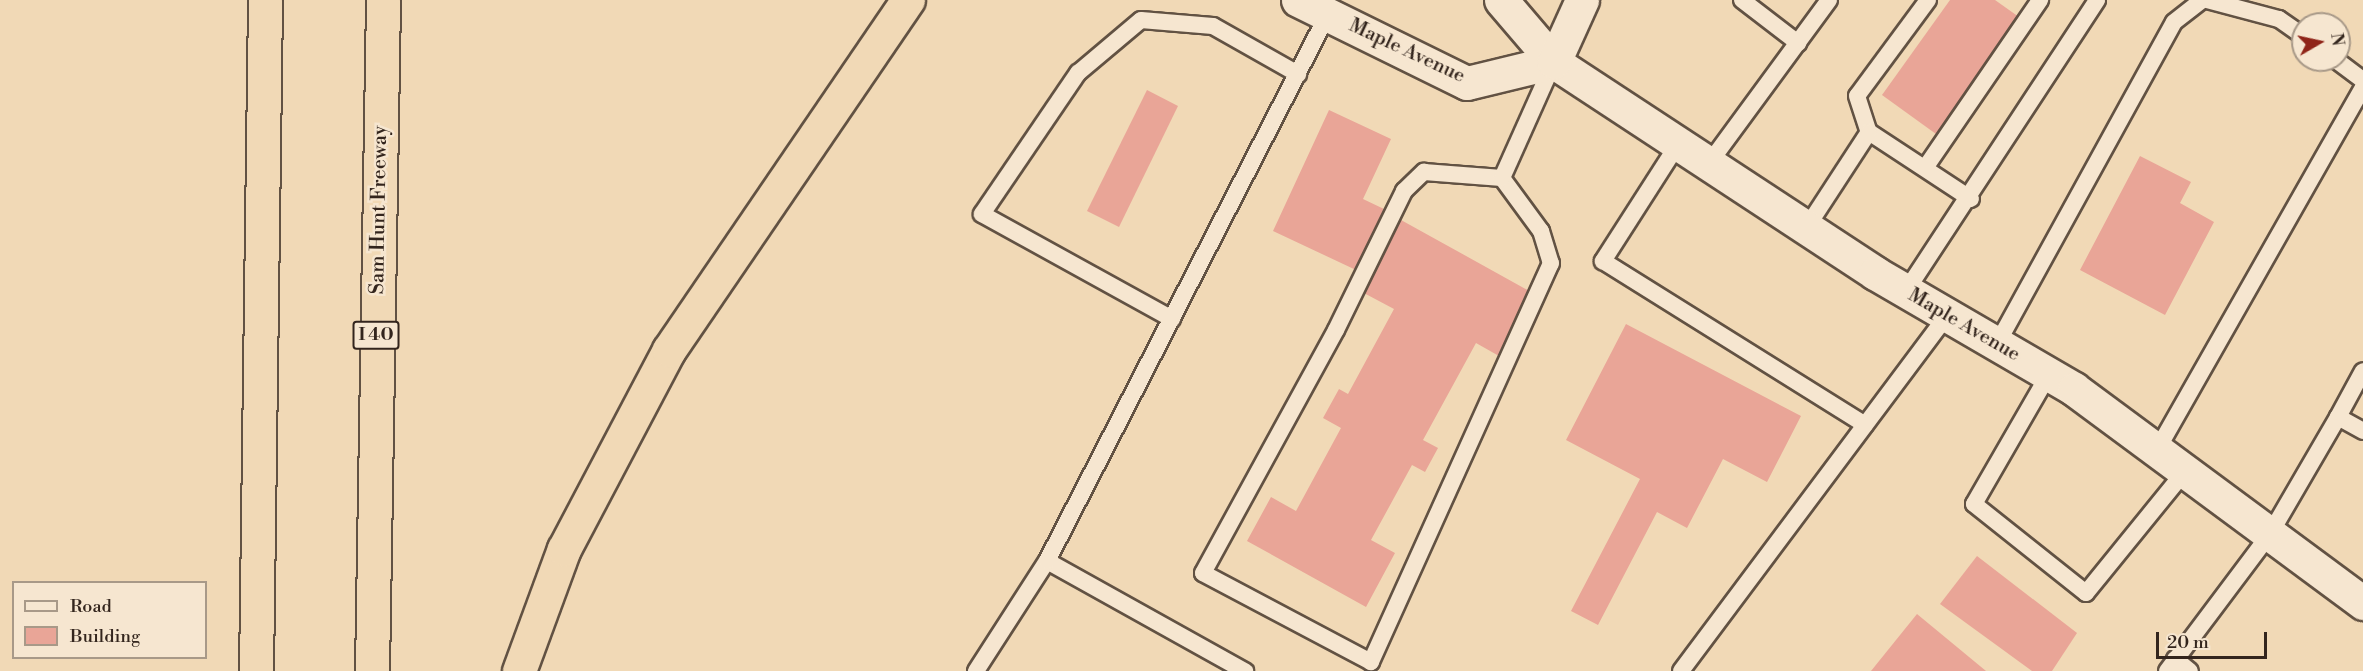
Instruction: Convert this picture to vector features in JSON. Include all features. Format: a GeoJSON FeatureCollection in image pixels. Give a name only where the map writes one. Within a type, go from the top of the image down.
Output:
{"type":"FeatureCollection","features":[{"type":"Feature","properties":{"kind":"highway"},"geometry":{"type":"LineString","coordinates":[[256,671],[265,0]]}},
{"type":"Feature","properties":{"kind":"highway","name":"Sam Hunt Freeway"},"geometry":{"type":"LineString","coordinates":[[372,671],[383,0]]}},
{"type":"Feature","properties":{"kind":"highway"},"geometry":{"type":"LineString","coordinates":[[519,671],[564,549],[669,350],[908,0]]}},
{"type":"Feature","properties":{"kind":"main road","name":"Maple Avenue"},"geometry":{"type":"LineString","coordinates":[[1298,0],[1467,83],[1554,62]]}},
{"type":"Feature","properties":{"kind":"main road","name":"Maple Avenue"},"geometry":{"type":"LineString","coordinates":[[1501,0],[1554,62],[1680,141],[1906,291],[2049,374],[2157,450],[2363,603]]}},
{"type":"Feature","properties":{"kind":"main road"},"geometry":{"type":"LineString","coordinates":[[1554,62],[1582,0]]}},
{"type":"Feature","properties":{"kind":"lane"},"geometry":{"type":"LineString","coordinates":[[1742,0],[1798,42]]}},
{"type":"Feature","properties":{"kind":"lane"},"geometry":{"type":"LineString","coordinates":[[1710,162],[1829,0]]}},
{"type":"Feature","properties":{"kind":"lane"},"geometry":{"type":"LineString","coordinates":[[1928,0],[1857,96],[1869,132],[1971,199]]}},
{"type":"Feature","properties":{"kind":"lane"},"geometry":{"type":"LineString","coordinates":[[1925,168],[2040,0]]}},
{"type":"Feature","properties":{"kind":"lane"},"geometry":{"type":"LineString","coordinates":[[1906,291],[1971,199],[2097,0]]}},
{"type":"Feature","properties":{"kind":"lane"},"geometry":{"type":"LineString","coordinates":[[1997,345],[2174,22],[2202,0]]}},
{"type":"Feature","properties":{"kind":"lane"},"geometry":{"type":"LineString","coordinates":[[2207,0],[2279,19],[2291,28]]}},
{"type":"Feature","properties":{"kind":"lane"},"geometry":{"type":"LineString","coordinates":[[976,671],[1047,561],[1328,14]]}},
{"type":"Feature","properties":{"kind":"lane"},"geometry":{"type":"LineString","coordinates":[[1172,319],[982,214],[1078,73],[1141,20],[1213,26],[1298,74]]}},
{"type":"Feature","properties":{"kind":"lane"},"geometry":{"type":"LineString","coordinates":[[1502,178],[1554,62]]}},
{"type":"Feature","properties":{"kind":"lane"},"geometry":{"type":"LineString","coordinates":[[2157,450],[2363,88]]}},
{"type":"Feature","properties":{"kind":"lane"},"geometry":{"type":"LineString","coordinates":[[1807,227],[1869,132]]}},
{"type":"Feature","properties":{"kind":"lane"},"geometry":{"type":"LineString","coordinates":[[1680,141],[1603,261],[1864,425]]}},
{"type":"Feature","properties":{"kind":"lane"},"geometry":{"type":"LineString","coordinates":[[1424,172],[1502,178],[1541,231],[1551,263],[1371,662],[1203,573],[1336,330],[1404,191],[1424,172]]}},
{"type":"Feature","properties":{"kind":"lane"},"geometry":{"type":"LineString","coordinates":[[1681,671],[1947,315]]}},
{"type":"Feature","properties":{"kind":"lane"},"geometry":{"type":"LineString","coordinates":[[2190,671],[2171,665],[2270,534],[2363,371]]}},
{"type":"Feature","properties":{"kind":"lane"},"geometry":{"type":"LineString","coordinates":[[2049,374],[1974,504],[2086,593],[2185,471]]}},
{"type":"Feature","properties":{"kind":"lane"},"geometry":{"type":"LineString","coordinates":[[2338,417],[2363,431]]}},
{"type":"Feature","properties":{"kind":"lane"},"geometry":{"type":"LineString","coordinates":[[1047,561],[1245,671]]}},
{"type":"Feature","properties":{"kind":"building"},"geometry":{"type":"Polygon","coordinates":[[[1950,0],[1995,0],[2019,17],[1936,134],[1882,95],[1950,0]]]}},
{"type":"Feature","properties":{"kind":"building"},"geometry":{"type":"Polygon","coordinates":[[[1147,90],[1178,106],[1119,227],[1087,211],[1147,90]]]}},
{"type":"Feature","properties":{"kind":"building"},"geometry":{"type":"Polygon","coordinates":[[[1329,110],[1391,139],[1363,199],[1384,209],[1356,270],[1273,231],[1329,110]]]}},
{"type":"Feature","properties":{"kind":"building"},"geometry":{"type":"Polygon","coordinates":[[[2140,156],[2191,182],[2180,203],[2214,222],[2165,315],[2080,270],[2140,156]]]}},
{"type":"Feature","properties":{"kind":"building"},"geometry":{"type":"Polygon","coordinates":[[[1401,220],[1533,293],[1499,356],[1476,343],[1423,440],[1438,448],[1425,472],[1412,465],[1371,540],[1395,553],[1366,607],[1247,541],[1271,497],[1296,511],[1341,428],[1323,418],[1339,389],[1348,394],[1394,309],[1362,292],[1401,220]]]}},
{"type":"Feature","properties":{"kind":"building"},"geometry":{"type":"Polygon","coordinates":[[[1626,324],[1801,416],[1767,482],[1723,459],[1687,528],[1657,512],[1598,625],[1571,611],[1640,479],[1566,440],[1626,324]]]}},
{"type":"Feature","properties":{"kind":"building"},"geometry":{"type":"Polygon","coordinates":[[[1977,556],[2077,633],[2052,671],[2032,671],[1940,604],[1977,556]]]}},
{"type":"Feature","properties":{"kind":"building"},"geometry":{"type":"Polygon","coordinates":[[[1917,614],[1986,671],[1871,671],[1917,614]]]}}]}
